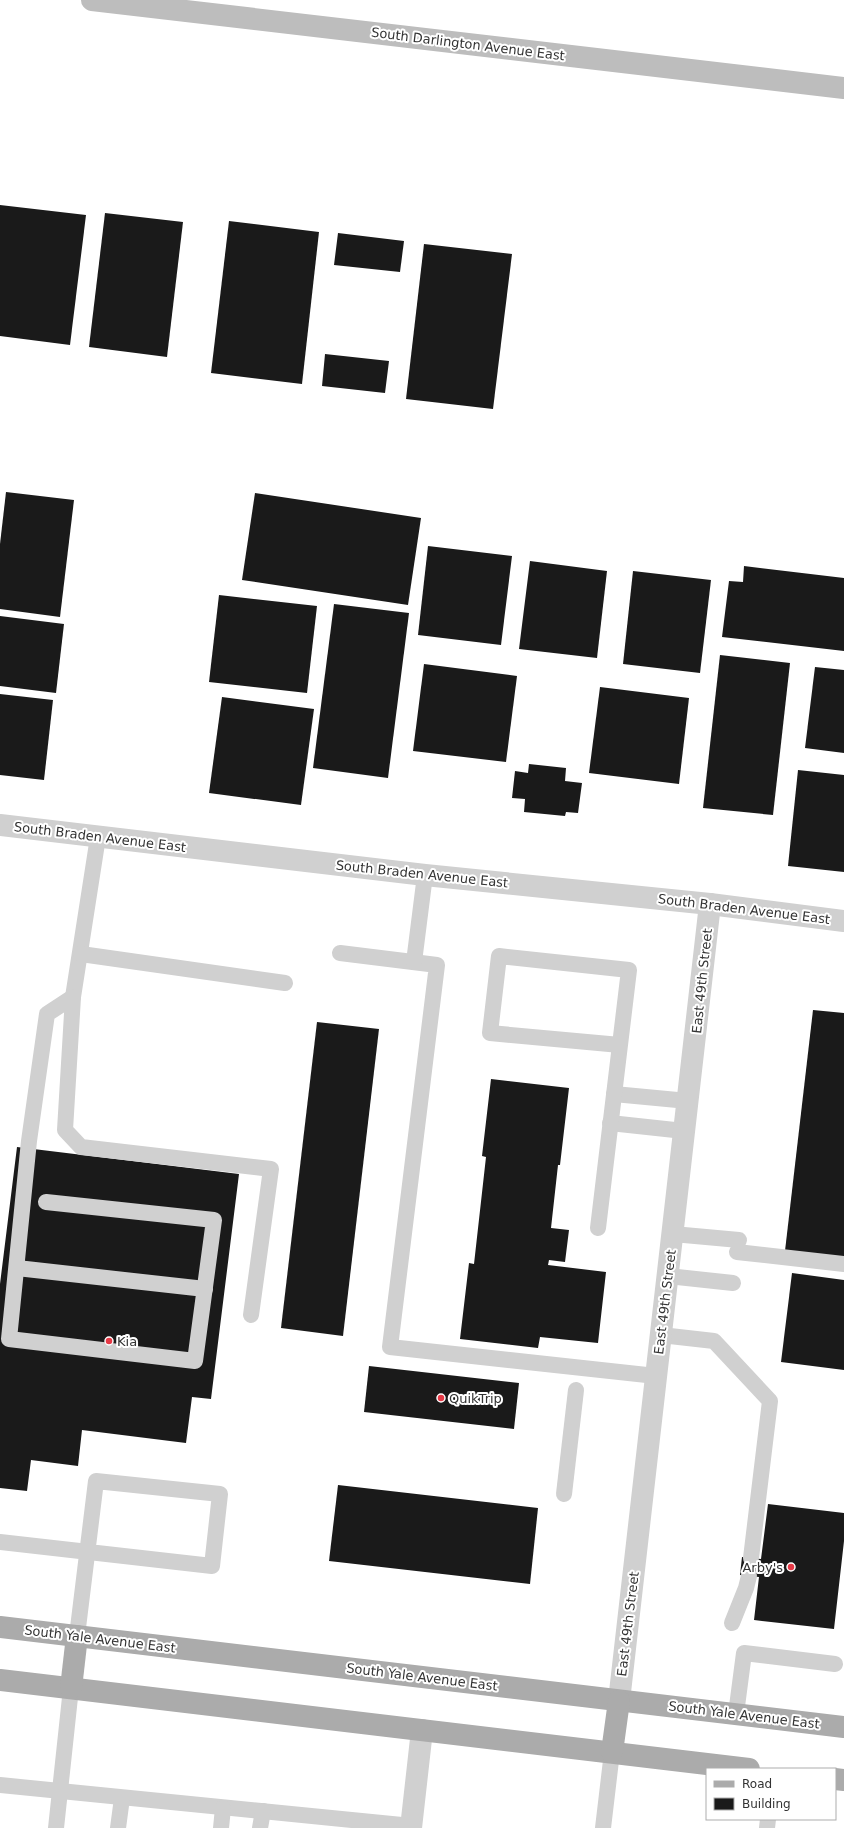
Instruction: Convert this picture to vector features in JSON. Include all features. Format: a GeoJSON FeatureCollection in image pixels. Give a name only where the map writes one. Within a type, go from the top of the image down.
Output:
{"type":"FeatureCollection","features":[{"type":"Feature","properties":{"kind":"main road","name":"South Yale Avenue East"},"geometry":{"type":"LineString","coordinates":[[0,1627],[844,1727]]}},
{"type":"Feature","properties":{"kind":"main road"},"geometry":{"type":"LineString","coordinates":[[72,1688],[77,1636]]}},
{"type":"Feature","properties":{"kind":"main road"},"geometry":{"type":"LineString","coordinates":[[0,1680],[740,1768]]}},
{"type":"Feature","properties":{"kind":"main road"},"geometry":{"type":"LineString","coordinates":[[612,1752],[619,1700]]}},
{"type":"Feature","properties":{"kind":"street","name":"South Darlington Avenue East"},"geometry":{"type":"LineString","coordinates":[[98,0],[844,88]]}},
{"type":"Feature","properties":{"kind":"street","name":"South Braden Avenue East"},"geometry":{"type":"LineString","coordinates":[[0,827],[425,875],[710,904],[844,921]]}},
{"type":"Feature","properties":{"kind":"street","name":"East 49th Street"},"geometry":{"type":"LineString","coordinates":[[619,1700],[710,904]]}},
{"type":"Feature","properties":{"kind":"street"},"geometry":{"type":"LineString","coordinates":[[412,1827],[422,1730]]}},
{"type":"Feature","properties":{"kind":"lane"},"geometry":{"type":"LineString","coordinates":[[98,837],[73,996],[64,1130],[81,1146],[271,1169],[251,1315]]}},
{"type":"Feature","properties":{"kind":"lane"},"geometry":{"type":"LineString","coordinates":[[414,962],[425,875]]}},
{"type":"Feature","properties":{"kind":"lane"},"geometry":{"type":"LineString","coordinates":[[340,953],[437,965],[390,1347],[656,1376]]}},
{"type":"Feature","properties":{"kind":"lane"},"geometry":{"type":"LineString","coordinates":[[80,954],[285,983]]}},
{"type":"Feature","properties":{"kind":"lane"},"geometry":{"type":"LineString","coordinates":[[598,1228],[610,1123],[614,1094],[620,1045],[629,970],[499,956],[490,1033],[620,1045]]}},
{"type":"Feature","properties":{"kind":"lane"},"geometry":{"type":"LineString","coordinates":[[46,1202],[214,1220],[195,1361],[9,1340],[29,1141],[47,1014],[73,996]]}},
{"type":"Feature","properties":{"kind":"lane"},"geometry":{"type":"LineString","coordinates":[[614,1094],[688,1101]]}},
{"type":"Feature","properties":{"kind":"lane"},"geometry":{"type":"LineString","coordinates":[[610,1123],[684,1131]]}},
{"type":"Feature","properties":{"kind":"lane"},"geometry":{"type":"LineString","coordinates":[[673,1234],[844,1264]]}},
{"type":"Feature","properties":{"kind":"lane"},"geometry":{"type":"LineString","coordinates":[[17,1268],[205,1289]]}},
{"type":"Feature","properties":{"kind":"lane"},"geometry":{"type":"LineString","coordinates":[[668,1276],[733,1283]]}},
{"type":"Feature","properties":{"kind":"lane"},"geometry":{"type":"LineString","coordinates":[[661,1336],[714,1340],[770,1401],[751,1558]]}},
{"type":"Feature","properties":{"kind":"lane"},"geometry":{"type":"LineString","coordinates":[[564,1494],[576,1390]]}},
{"type":"Feature","properties":{"kind":"lane"},"geometry":{"type":"LineString","coordinates":[[0,1542],[87,1552],[212,1566],[220,1494],[96,1481],[87,1552],[77,1636]]}},
{"type":"Feature","properties":{"kind":"lane"},"geometry":{"type":"LineString","coordinates":[[732,1623],[746,1588],[748,1576]]}},
{"type":"Feature","properties":{"kind":"lane"},"geometry":{"type":"LineString","coordinates":[[736,1714],[744,1653],[835,1664]]}},
{"type":"Feature","properties":{"kind":"lane"},"geometry":{"type":"LineString","coordinates":[[56,1828],[72,1688]]}},
{"type":"Feature","properties":{"kind":"lane"},"geometry":{"type":"LineString","coordinates":[[603,1828],[612,1752]]}},
{"type":"Feature","properties":{"kind":"lane"},"geometry":{"type":"LineString","coordinates":[[0,1785],[412,1827]]}},
{"type":"Feature","properties":{"kind":"lane"},"geometry":{"type":"LineString","coordinates":[[118,1828],[122,1798]]}},
{"type":"Feature","properties":{"kind":"lane"},"geometry":{"type":"LineString","coordinates":[[221,1828],[223,1808]]}},
{"type":"Feature","properties":{"kind":"lane"},"geometry":{"type":"LineString","coordinates":[[260,1828],[262,1811]]}},
{"type":"Feature","properties":{"kind":"building"},"geometry":{"type":"Polygon","coordinates":[[[0,205],[86,215],[70,345],[0,336],[0,205]]]}},
{"type":"Feature","properties":{"kind":"building"},"geometry":{"type":"Polygon","coordinates":[[[105,213],[183,222],[167,357],[89,347],[105,213]]]}},
{"type":"Feature","properties":{"kind":"building"},"geometry":{"type":"Polygon","coordinates":[[[229,221],[319,232],[302,384],[211,373],[229,221]]]}},
{"type":"Feature","properties":{"kind":"building"},"geometry":{"type":"Polygon","coordinates":[[[338,233],[404,241],[400,272],[334,265],[338,233]]]}},
{"type":"Feature","properties":{"kind":"building"},"geometry":{"type":"Polygon","coordinates":[[[424,244],[512,254],[493,409],[406,399],[424,244]]]}},
{"type":"Feature","properties":{"kind":"building"},"geometry":{"type":"Polygon","coordinates":[[[325,354],[389,361],[385,393],[322,386],[325,354]]]}},
{"type":"Feature","properties":{"kind":"building"},"geometry":{"type":"Polygon","coordinates":[[[6,492],[74,500],[60,617],[0,609],[0,544],[6,492]]]}},
{"type":"Feature","properties":{"kind":"building"},"geometry":{"type":"Polygon","coordinates":[[[255,493],[421,518],[408,605],[242,580],[255,493]]]}},
{"type":"Feature","properties":{"kind":"building"},"geometry":{"type":"Polygon","coordinates":[[[428,546],[512,556],[501,645],[418,635],[428,546]]]}},
{"type":"Feature","properties":{"kind":"building"},"geometry":{"type":"Polygon","coordinates":[[[530,561],[607,571],[597,658],[519,649],[530,561]]]}},
{"type":"Feature","properties":{"kind":"building"},"geometry":{"type":"Polygon","coordinates":[[[744,566],[844,578],[844,651],[722,637],[729,581],[743,582],[744,566]]]}},
{"type":"Feature","properties":{"kind":"building"},"geometry":{"type":"Polygon","coordinates":[[[633,571],[711,580],[700,673],[623,664],[633,571]]]}},
{"type":"Feature","properties":{"kind":"building"},"geometry":{"type":"Polygon","coordinates":[[[219,595],[317,606],[307,693],[209,682],[219,595]]]}},
{"type":"Feature","properties":{"kind":"building"},"geometry":{"type":"Polygon","coordinates":[[[334,604],[409,613],[388,778],[313,768],[334,604]]]}},
{"type":"Feature","properties":{"kind":"building"},"geometry":{"type":"Polygon","coordinates":[[[0,616],[64,624],[56,693],[0,686],[0,616]]]}},
{"type":"Feature","properties":{"kind":"building"},"geometry":{"type":"Polygon","coordinates":[[[720,655],[790,663],[773,815],[703,808],[720,655]]]}},
{"type":"Feature","properties":{"kind":"building"},"geometry":{"type":"Polygon","coordinates":[[[424,664],[517,676],[506,762],[413,751],[424,664]]]}},
{"type":"Feature","properties":{"kind":"building"},"geometry":{"type":"Polygon","coordinates":[[[815,667],[844,670],[844,753],[805,748],[815,667]]]}},
{"type":"Feature","properties":{"kind":"building"},"geometry":{"type":"Polygon","coordinates":[[[600,687],[689,698],[679,784],[589,773],[600,687]]]}},
{"type":"Feature","properties":{"kind":"building"},"geometry":{"type":"Polygon","coordinates":[[[0,694],[53,700],[44,780],[0,775],[0,694]]]}},
{"type":"Feature","properties":{"kind":"building"},"geometry":{"type":"Polygon","coordinates":[[[222,697],[314,709],[301,805],[209,793],[222,697]]]}},
{"type":"Feature","properties":{"kind":"building"},"geometry":{"type":"Polygon","coordinates":[[[529,764],[566,768],[565,781],[582,783],[578,813],[566,812],[565,816],[524,812],[525,799],[512,798],[515,771],[528,773],[529,764]]]}},
{"type":"Feature","properties":{"kind":"building"},"geometry":{"type":"Polygon","coordinates":[[[798,770],[844,775],[844,872],[788,866],[798,770]]]}},
{"type":"Feature","properties":{"kind":"building"},"geometry":{"type":"Polygon","coordinates":[[[813,1010],[844,1013],[844,1258],[785,1251],[813,1010]]]}},
{"type":"Feature","properties":{"kind":"building"},"geometry":{"type":"Polygon","coordinates":[[[317,1022],[379,1029],[343,1336],[281,1328],[317,1022]]]}},
{"type":"Feature","properties":{"kind":"building"},"geometry":{"type":"Polygon","coordinates":[[[491,1079],[569,1088],[551,1228],[569,1230],[565,1262],[549,1260],[548,1265],[606,1272],[598,1343],[540,1337],[538,1348],[460,1339],[469,1263],[474,1264],[486,1157],[482,1156],[491,1079]]]}},
{"type":"Feature","properties":{"kind":"building","name":"Kia"},"geometry":{"type":"Polygon","coordinates":[[[17,1147],[239,1174],[211,1399],[192,1397],[186,1443],[82,1430],[78,1466],[31,1460],[27,1491],[0,1488],[0,1284],[17,1147]]]}},
{"type":"Feature","properties":{"kind":"building"},"geometry":{"type":"Polygon","coordinates":[[[792,1273],[844,1280],[844,1370],[781,1362],[792,1273]]]}},
{"type":"Feature","properties":{"kind":"building","name":"QuikTrip"},"geometry":{"type":"Polygon","coordinates":[[[369,1366],[519,1383],[514,1429],[364,1412],[369,1366]]]}},
{"type":"Feature","properties":{"kind":"building"},"geometry":{"type":"Polygon","coordinates":[[[338,1485],[538,1508],[530,1584],[329,1561],[338,1485]]]}},
{"type":"Feature","properties":{"kind":"building","name":"Arby's"},"geometry":{"type":"Polygon","coordinates":[[[768,1504],[844,1513],[844,1541],[834,1629],[754,1620],[759,1577],[740,1575],[742,1557],[761,1559],[768,1504]]]}},
{"type":"Feature","properties":{"kind":"place","name":"Kia"},"geometry":{"type":"Point","coordinates":[109,1341]}},
{"type":"Feature","properties":{"kind":"place","name":"QuikTrip"},"geometry":{"type":"Point","coordinates":[441,1398]}},
{"type":"Feature","properties":{"kind":"place","name":"Arby's"},"geometry":{"type":"Point","coordinates":[791,1567]}}]}
